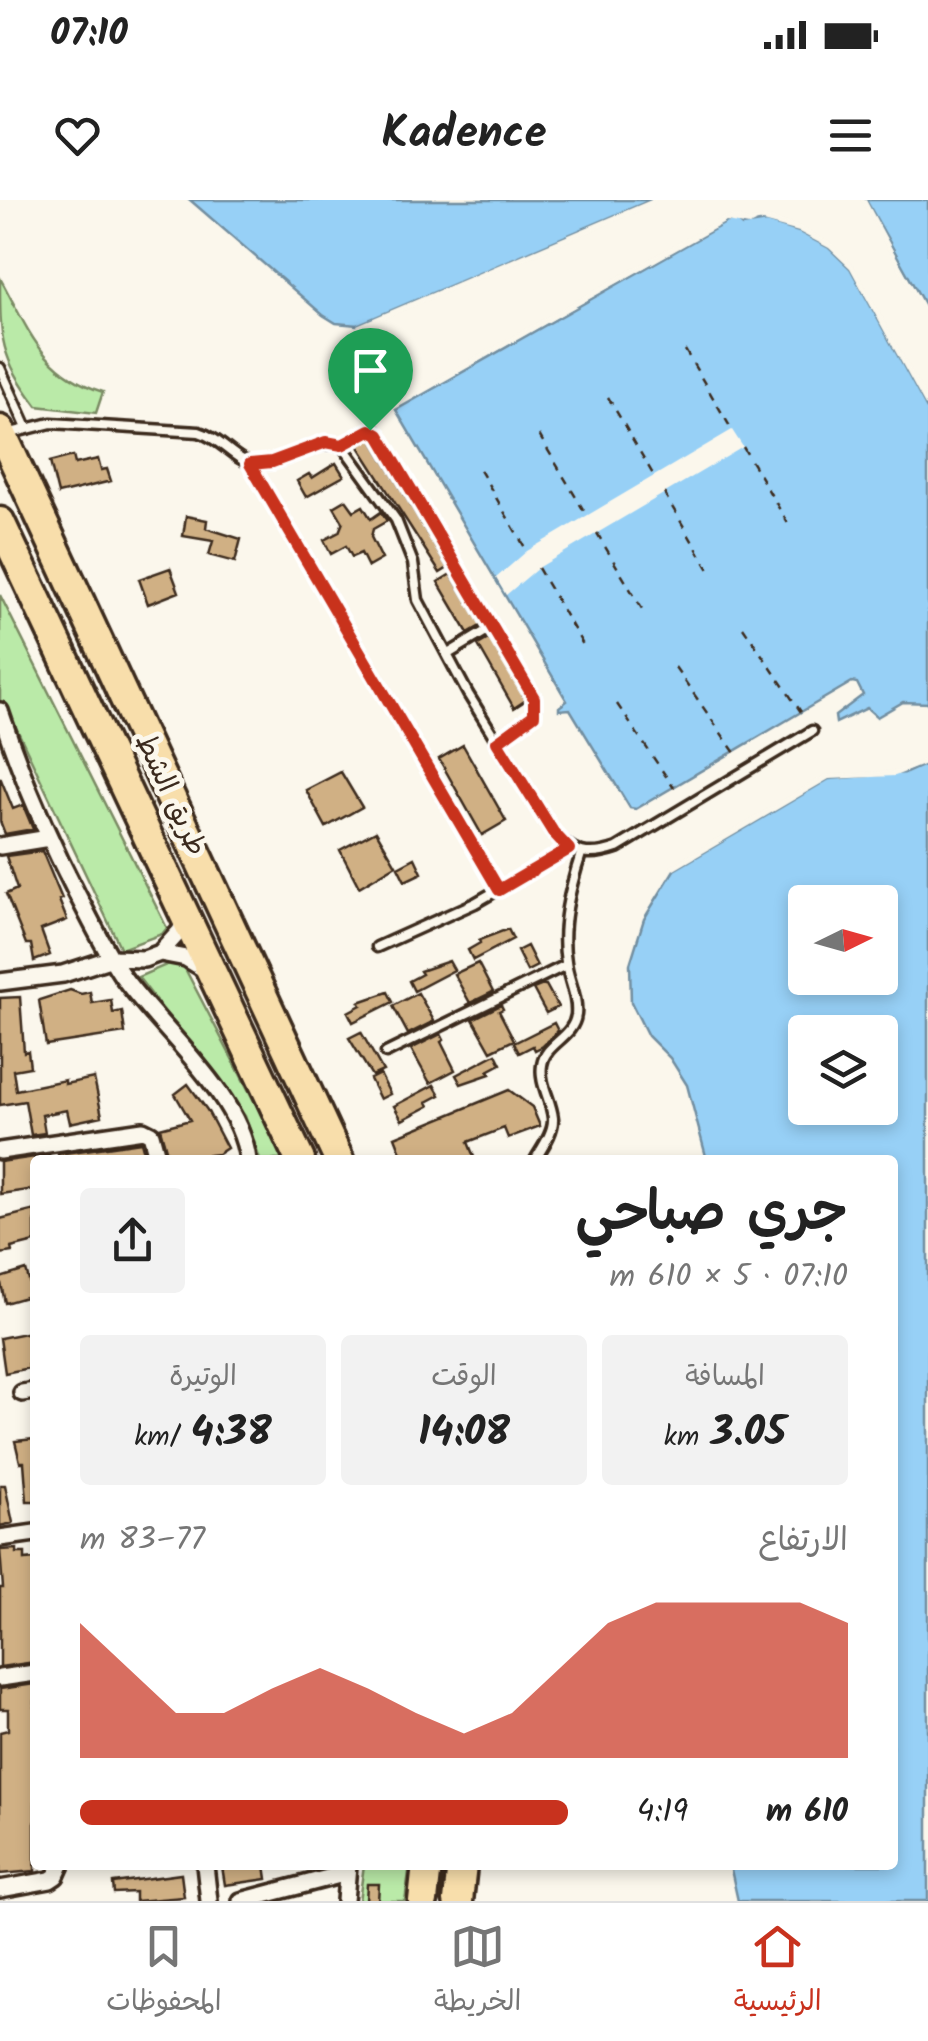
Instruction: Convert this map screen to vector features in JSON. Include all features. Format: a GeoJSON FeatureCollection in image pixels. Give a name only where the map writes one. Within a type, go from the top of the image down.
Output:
{"type":"FeatureCollection","features":[{"type":"Feature","properties":{"kind":"highway","name":"طريق الشط"},"geometry":{"type":"LineString","coordinates":[[10,431],[336,1155]]}},
{"type":"Feature","properties":{"kind":"highway","name":"طريق الشط"},"geometry":{"type":"LineString","coordinates":[[0,522],[298,1155]]}},
{"type":"Feature","properties":{"kind":"highway"},"geometry":{"type":"LineString","coordinates":[[423,1901],[426,1870]]}},
{"type":"Feature","properties":{"kind":"highway"},"geometry":{"type":"LineString","coordinates":[[458,1901],[461,1870]]}},
{"type":"Feature","properties":{"kind":"street"},"geometry":{"type":"LineString","coordinates":[[0,712],[48,838],[112,958],[230,1112],[246,1155]]}},
{"type":"Feature","properties":{"kind":"street"},"geometry":{"type":"LineString","coordinates":[[0,846],[48,838]]}},
{"type":"Feature","properties":{"kind":"street"},"geometry":{"type":"LineString","coordinates":[[0,982],[63,974],[112,958],[144,960],[160,953],[180,931],[186,916]]}},
{"type":"Feature","properties":{"kind":"street"},"geometry":{"type":"LineString","coordinates":[[160,953],[197,964],[216,981]]}},
{"type":"Feature","properties":{"kind":"street"},"geometry":{"type":"LineString","coordinates":[[129,984],[144,960]]}},
{"type":"Feature","properties":{"kind":"street"},"geometry":{"type":"LineString","coordinates":[[0,1151],[143,1130],[151,1134],[157,1155]]}},
{"type":"Feature","properties":{"kind":"street"},"geometry":{"type":"LineString","coordinates":[[0,1538],[30,1534]]}},
{"type":"Feature","properties":{"kind":"street"},"geometry":{"type":"LineString","coordinates":[[0,1678],[30,1674]]}},
{"type":"Feature","properties":{"kind":"street"},"geometry":{"type":"LineString","coordinates":[[0,1890],[50,1880],[58,1870]]}},
{"type":"Feature","properties":{"kind":"street"},"geometry":{"type":"LineString","coordinates":[[206,1870],[209,1901]]}},
{"type":"Feature","properties":{"kind":"street"},"geometry":{"type":"LineString","coordinates":[[241,1901],[345,1870]]}},
{"type":"Feature","properties":{"kind":"street"},"geometry":{"type":"LineString","coordinates":[[344,1901],[348,1870]]}},
{"type":"Feature","properties":{"kind":"lane"},"geometry":{"type":"LineString","coordinates":[[0,368],[10,431],[50,424],[112,424],[200,432],[218,438],[250,464],[272,462],[326,442],[342,445],[370,430],[376,431],[534,698],[534,715],[497,742]]}},
{"type":"Feature","properties":{"kind":"lane"},"geometry":{"type":"LineString","coordinates":[[342,445],[396,520],[413,563],[418,600],[497,742],[553,832],[569,849],[598,854],[617,848],[812,730]]}},
{"type":"Feature","properties":{"kind":"lane"},"geometry":{"type":"LineString","coordinates":[[250,464],[499,890]]}},
{"type":"Feature","properties":{"kind":"lane"},"geometry":{"type":"LineString","coordinates":[[448,654],[491,628]]}},
{"type":"Feature","properties":{"kind":"lane"},"geometry":{"type":"LineString","coordinates":[[377,947],[499,890],[569,849]]}},
{"type":"Feature","properties":{"kind":"lane"},"geometry":{"type":"LineString","coordinates":[[537,1155],[554,1120],[543,1087],[542,1063],[546,1054],[573,1030],[577,1012],[564,942],[568,900],[581,854]]}},
{"type":"Feature","properties":{"kind":"lane"},"geometry":{"type":"LineString","coordinates":[[386,1053],[566,965]]}},
{"type":"Feature","properties":{"kind":"path"},"geometry":{"type":"LineString","coordinates":[[684,350],[732,430]]}},
{"type":"Feature","properties":{"kind":"path"},"geometry":{"type":"LineString","coordinates":[[608,396],[654,476]]}},
{"type":"Feature","properties":{"kind":"path"},"geometry":{"type":"LineString","coordinates":[[539,435],[586,516]]}},
{"type":"Feature","properties":{"kind":"path"},"geometry":{"type":"LineString","coordinates":[[742,447],[790,527]]}},
{"type":"Feature","properties":{"kind":"path"},"geometry":{"type":"LineString","coordinates":[[480,470],[527,551]]}},
{"type":"Feature","properties":{"kind":"path"},"geometry":{"type":"LineString","coordinates":[[664,493],[711,573]]}},
{"type":"Feature","properties":{"kind":"path"},"geometry":{"type":"LineString","coordinates":[[597,533],[644,614]]}},
{"type":"Feature","properties":{"kind":"path"},"geometry":{"type":"LineString","coordinates":[[538,568],[586,650]]}},
{"type":"Feature","properties":{"kind":"path"},"geometry":{"type":"LineString","coordinates":[[743,627],[801,712]]}},
{"type":"Feature","properties":{"kind":"path"},"geometry":{"type":"LineString","coordinates":[[674,667],[735,753]]}},
{"type":"Feature","properties":{"kind":"path"},"geometry":{"type":"LineString","coordinates":[[616,704],[674,788]]}},
{"type":"Feature","properties":{"kind":"green space"},"geometry":{"type":"Polygon","coordinates":[[[0,278],[29,332],[51,361],[65,373],[103,392],[96,413],[37,406],[9,360],[1,317],[0,278]]]}},
{"type":"Feature","properties":{"kind":"green space"},"geometry":{"type":"Polygon","coordinates":[[[0,595],[167,928],[162,934],[121,949],[13,721],[9,722],[0,703],[0,595]]]}},
{"type":"Feature","properties":{"kind":"green space"},"geometry":{"type":"Polygon","coordinates":[[[180,959],[282,1155],[258,1155],[245,1116],[138,977],[180,959]]]}},
{"type":"Feature","properties":{"kind":"green space"},"geometry":{"type":"Polygon","coordinates":[[[363,1870],[409,1870],[405,1901],[359,1901],[363,1870]]]}},
{"type":"Feature","properties":{"kind":"water"},"geometry":{"type":"Polygon","coordinates":[[[190,200],[651,200],[357,325],[336,323],[323,315],[190,200]]]}},
{"type":"Feature","properties":{"kind":"water"},"geometry":{"type":"Polygon","coordinates":[[[866,200],[928,200],[928,311],[866,200]]]}},
{"type":"Feature","properties":{"kind":"water"},"geometry":{"type":"Polygon","coordinates":[[[736,221],[742,226],[766,222],[799,232],[829,248],[850,268],[928,411],[928,703],[903,702],[877,717],[867,708],[836,723],[835,716],[863,695],[857,683],[852,682],[636,809],[630,808],[570,709],[559,710],[567,701],[396,410],[727,222],[736,221]]]}},
{"type":"Feature","properties":{"kind":"water"},"geometry":{"type":"Polygon","coordinates":[[[928,763],[928,1901],[738,1901],[731,1870],[898,1870],[898,1155],[706,1155],[687,1085],[670,1058],[648,1036],[631,1002],[630,964],[644,919],[674,870],[829,779],[906,773],[928,763]]]}},
{"type":"Feature","properties":{"kind":"pier"},"geometry":{"type":"Polygon","coordinates":[[[656,200],[653,205],[359,329],[357,325],[656,200]]]}},
{"type":"Feature","properties":{"kind":"pier"},"geometry":{"type":"Polygon","coordinates":[[[861,200],[866,200],[928,316],[924,314],[861,200]]]}},
{"type":"Feature","properties":{"kind":"pier"},"geometry":{"type":"Polygon","coordinates":[[[724,217],[748,221],[766,217],[801,227],[832,244],[853,265],[928,401],[928,411],[850,268],[829,248],[799,232],[759,221],[749,226],[726,222],[399,406],[397,402],[724,217]]]}},
{"type":"Feature","properties":{"kind":"pier"},"geometry":{"type":"Polygon","coordinates":[[[732,430],[743,447],[538,568],[506,595],[496,578],[527,551],[732,430]]]}},
{"type":"Feature","properties":{"kind":"pier"},"geometry":{"type":"Polygon","coordinates":[[[928,758],[928,763],[895,776],[829,779],[674,870],[671,866],[826,775],[895,771],[928,758]]]}},
{"type":"Feature","properties":{"kind":"building"},"geometry":{"type":"Polygon","coordinates":[[[371,438],[448,568],[440,573],[358,445],[371,438]]]}},
{"type":"Feature","properties":{"kind":"building"},"geometry":{"type":"Polygon","coordinates":[[[73,456],[75,464],[98,459],[101,470],[107,469],[111,481],[58,494],[50,462],[73,456]]]}},
{"type":"Feature","properties":{"kind":"building"},"geometry":{"type":"Polygon","coordinates":[[[336,463],[344,476],[306,497],[297,481],[309,474],[312,478],[336,463]]]}},
{"type":"Feature","properties":{"kind":"building"},"geometry":{"type":"Polygon","coordinates":[[[346,500],[354,511],[363,506],[371,519],[381,512],[387,521],[373,529],[371,537],[382,559],[368,567],[361,553],[352,557],[346,546],[331,554],[324,540],[339,532],[343,522],[334,507],[346,500]]]}},
{"type":"Feature","properties":{"kind":"building"},"geometry":{"type":"Polygon","coordinates":[[[186,516],[207,520],[206,528],[241,539],[235,562],[209,555],[213,541],[183,536],[186,516]]]}},
{"type":"Feature","properties":{"kind":"building"},"geometry":{"type":"Polygon","coordinates":[[[170,568],[179,592],[148,604],[139,579],[170,568]]]}},
{"type":"Feature","properties":{"kind":"building"},"geometry":{"type":"Polygon","coordinates":[[[451,574],[482,625],[468,633],[438,582],[451,574]]]}},
{"type":"Feature","properties":{"kind":"building"},"geometry":{"type":"Polygon","coordinates":[[[490,638],[526,700],[514,708],[478,645],[490,638]]]}},
{"type":"Feature","properties":{"kind":"building"},"geometry":{"type":"Polygon","coordinates":[[[463,745],[506,821],[482,835],[439,759],[463,745]]]}},
{"type":"Feature","properties":{"kind":"building"},"geometry":{"type":"Polygon","coordinates":[[[341,772],[362,807],[326,827],[306,790],[341,772]]]}},
{"type":"Feature","properties":{"kind":"building"},"geometry":{"type":"Polygon","coordinates":[[[0,777],[13,809],[23,805],[33,829],[5,834],[0,821],[0,777]]]}},
{"type":"Feature","properties":{"kind":"building"},"geometry":{"type":"Polygon","coordinates":[[[376,831],[396,865],[359,887],[340,850],[376,831]]]}},
{"type":"Feature","properties":{"kind":"building"},"geometry":{"type":"Polygon","coordinates":[[[42,851],[67,920],[41,930],[50,955],[34,961],[31,944],[26,944],[6,894],[17,889],[6,856],[42,851]]]}},
{"type":"Feature","properties":{"kind":"building"},"geometry":{"type":"Polygon","coordinates":[[[415,858],[422,873],[405,881],[398,867],[415,858]]]}},
{"type":"Feature","properties":{"kind":"building"},"geometry":{"type":"Polygon","coordinates":[[[508,929],[513,939],[473,960],[468,950],[479,940],[508,929]]]}},
{"type":"Feature","properties":{"kind":"building"},"geometry":{"type":"Polygon","coordinates":[[[527,946],[537,966],[527,971],[517,951],[527,946]]]}},
{"type":"Feature","properties":{"kind":"building"},"geometry":{"type":"Polygon","coordinates":[[[449,961],[454,970],[414,991],[409,981],[422,974],[420,971],[449,961]]]}},
{"type":"Feature","properties":{"kind":"building"},"geometry":{"type":"Polygon","coordinates":[[[478,963],[493,992],[466,1005],[470,1003],[454,974],[478,963]]]}},
{"type":"Feature","properties":{"kind":"building"},"geometry":{"type":"Polygon","coordinates":[[[543,985],[558,1007],[546,1013],[533,989],[543,985]]]}},
{"type":"Feature","properties":{"kind":"building"},"geometry":{"type":"Polygon","coordinates":[[[70,990],[90,992],[92,1003],[111,1000],[113,1013],[122,1011],[125,1033],[46,1045],[39,1000],[70,990]]]}},
{"type":"Feature","properties":{"kind":"building"},"geometry":{"type":"Polygon","coordinates":[[[388,992],[393,1002],[353,1022],[348,1012],[361,1005],[359,1002],[388,992]]]}},
{"type":"Feature","properties":{"kind":"building"},"geometry":{"type":"Polygon","coordinates":[[[418,993],[434,1021],[408,1034],[393,1006],[418,993]]]}},
{"type":"Feature","properties":{"kind":"building"},"geometry":{"type":"Polygon","coordinates":[[[20,997],[24,1052],[28,1051],[30,1067],[13,1070],[16,1090],[94,1078],[102,1116],[70,1123],[67,1110],[42,1115],[45,1133],[31,1135],[25,1101],[0,1105],[0,998],[20,997]]]}},
{"type":"Feature","properties":{"kind":"building"},"geometry":{"type":"Polygon","coordinates":[[[501,1005],[503,1009],[499,1011],[514,1040],[491,1051],[473,1019],[501,1005]]]}},
{"type":"Feature","properties":{"kind":"building"},"geometry":{"type":"Polygon","coordinates":[[[554,1023],[558,1031],[543,1046],[519,1053],[514,1043],[554,1023]]]}},
{"type":"Feature","properties":{"kind":"building"},"geometry":{"type":"Polygon","coordinates":[[[361,1032],[383,1071],[372,1076],[349,1038],[361,1032]]]}},
{"type":"Feature","properties":{"kind":"building"},"geometry":{"type":"Polygon","coordinates":[[[441,1034],[455,1070],[430,1083],[411,1049],[441,1034]]]}},
{"type":"Feature","properties":{"kind":"building"},"geometry":{"type":"Polygon","coordinates":[[[496,1054],[501,1064],[488,1071],[490,1074],[461,1084],[456,1075],[496,1054]]]}},
{"type":"Feature","properties":{"kind":"building"},"geometry":{"type":"Polygon","coordinates":[[[380,1074],[390,1094],[380,1099],[370,1079],[380,1074]]]}},
{"type":"Feature","properties":{"kind":"building"},"geometry":{"type":"Polygon","coordinates":[[[188,1084],[227,1148],[210,1155],[168,1155],[160,1128],[190,1120],[175,1094],[188,1084]]]}},
{"type":"Feature","properties":{"kind":"building"},"geometry":{"type":"Polygon","coordinates":[[[434,1085],[440,1095],[427,1102],[429,1106],[402,1120],[394,1106],[434,1085]]]}},
{"type":"Feature","properties":{"kind":"building"},"geometry":{"type":"Polygon","coordinates":[[[509,1090],[532,1107],[540,1126],[508,1138],[504,1128],[468,1142],[473,1155],[402,1155],[395,1137],[509,1090]]]}},
{"type":"Feature","properties":{"kind":"building"},"geometry":{"type":"Polygon","coordinates":[[[141,1142],[145,1155],[58,1155],[141,1142]]]}},
{"type":"Feature","properties":{"kind":"building"},"geometry":{"type":"Polygon","coordinates":[[[30,1158],[30,1190],[0,1194],[0,1162],[30,1158]]]}},
{"type":"Feature","properties":{"kind":"building"},"geometry":{"type":"Polygon","coordinates":[[[30,1211],[30,1243],[0,1254],[0,1219],[30,1211]]]}},
{"type":"Feature","properties":{"kind":"building"},"geometry":{"type":"Polygon","coordinates":[[[26,1270],[30,1296],[5,1303],[0,1278],[26,1270]]]}},
{"type":"Feature","properties":{"kind":"building"},"geometry":{"type":"Polygon","coordinates":[[[30,1332],[29,1368],[5,1373],[0,1338],[30,1332]]]}},
{"type":"Feature","properties":{"kind":"building"},"geometry":{"type":"Polygon","coordinates":[[[30,1440],[30,1501],[24,1462],[20,1462],[15,1441],[30,1440]]]}},
{"type":"Feature","properties":{"kind":"building"},"geometry":{"type":"Polygon","coordinates":[[[0,1485],[5,1485],[13,1523],[0,1526],[0,1485]]]}},
{"type":"Feature","properties":{"kind":"building"},"geometry":{"type":"Polygon","coordinates":[[[17,1549],[17,1553],[25,1553],[25,1560],[30,1560],[30,1663],[0,1667],[3,1588],[0,1550],[17,1549]]]}},
{"type":"Feature","properties":{"kind":"building"},"geometry":{"type":"Polygon","coordinates":[[[30,1685],[30,1870],[35,1871],[0,1874],[0,1732],[8,1730],[8,1709],[0,1709],[0,1689],[30,1685]]]}},
{"type":"Feature","properties":{"kind":"building"},"geometry":{"type":"Polygon","coordinates":[[[223,1870],[266,1870],[267,1879],[225,1885],[223,1870]]]}},
{"type":"Feature","properties":{"kind":"building"},"geometry":{"type":"Polygon","coordinates":[[[181,1874],[184,1897],[135,1901],[135,1892],[114,1893],[113,1883],[181,1874]]]}},
{"type":"Feature","properties":{"kind":"building"},"geometry":{"type":"Polygon","coordinates":[[[367,1884],[379,1884],[378,1901],[366,1901],[367,1884]]]}},
{"type":"Feature","properties":{"kind":"route"},"geometry":{"type":"LineString","coordinates":[[370,430],[379,435],[534,698],[534,715],[497,742],[553,832],[569,849],[499,890],[250,464],[272,462],[326,442],[342,445],[370,430]]}}]}
